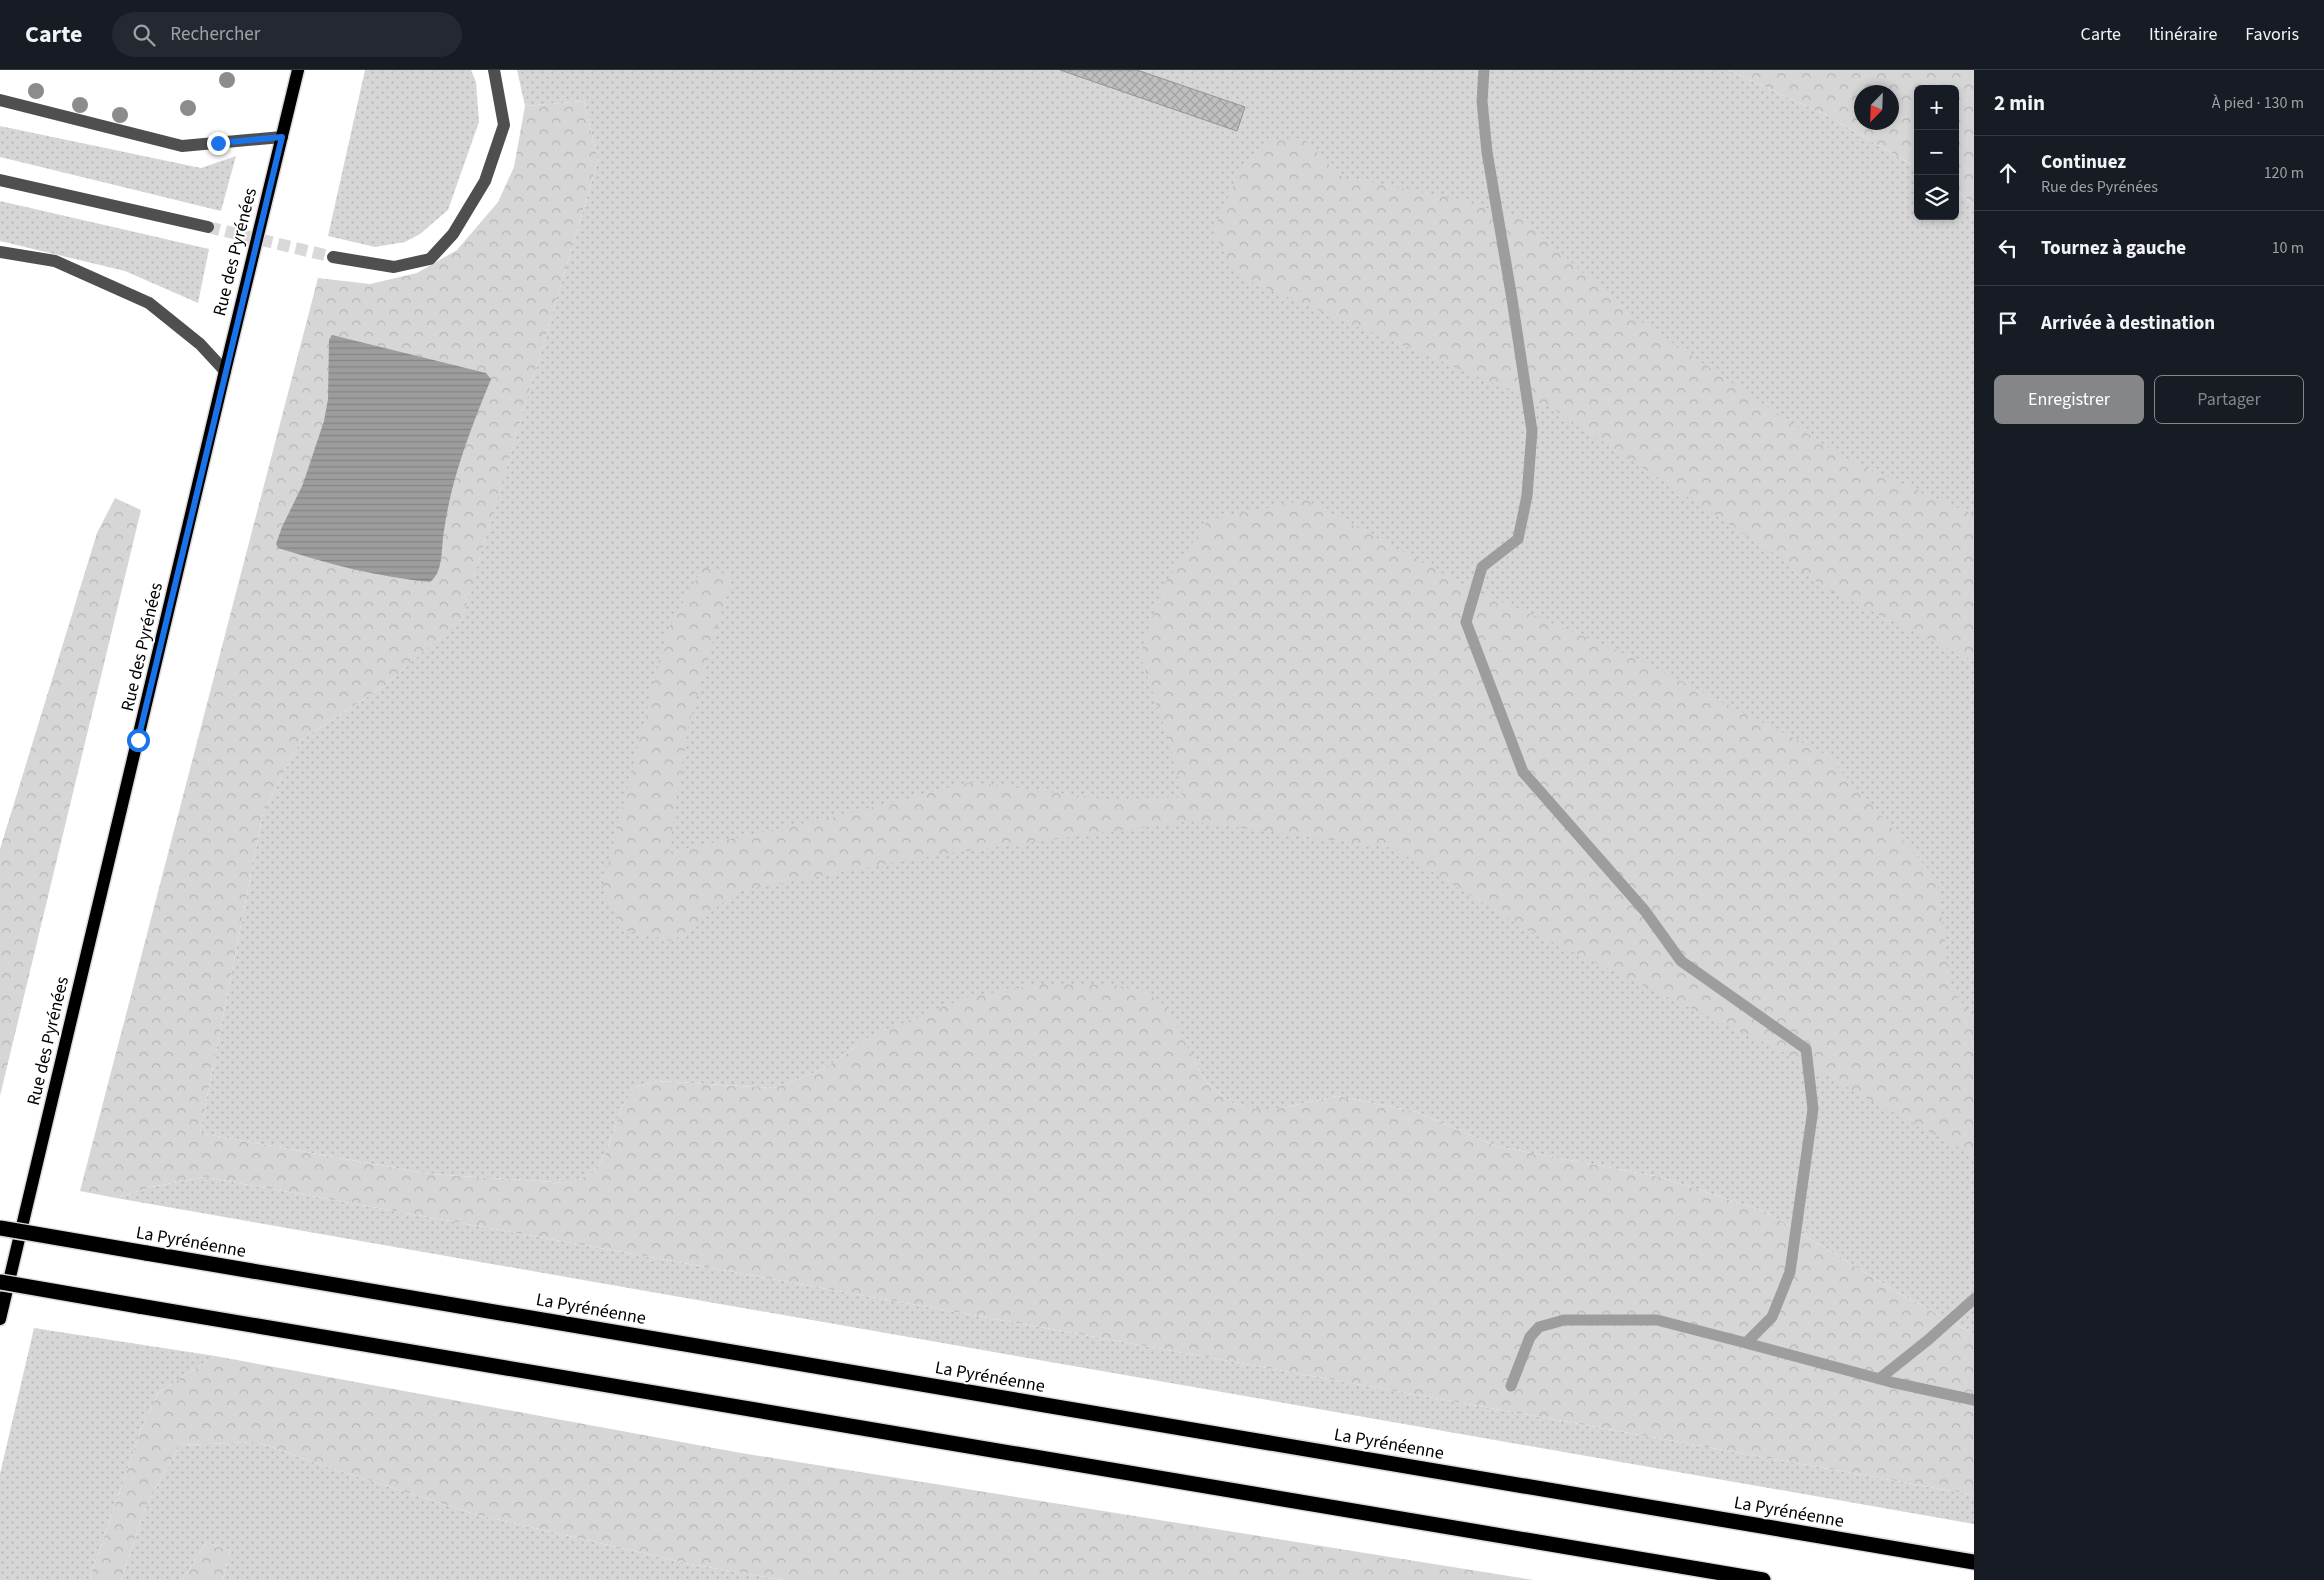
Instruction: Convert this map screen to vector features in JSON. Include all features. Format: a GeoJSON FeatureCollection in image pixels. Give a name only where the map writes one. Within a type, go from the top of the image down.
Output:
{"type":"FeatureCollection","features":[{"type":"Feature","properties":{"kind":"highway","name":"La Pyrénéenne"},"geometry":{"type":"LineString","coordinates":[[0,1228],[1974,1562]]}},
{"type":"Feature","properties":{"kind":"highway"},"geometry":{"type":"LineString","coordinates":[[0,1282],[1763,1580]]}},
{"type":"Feature","properties":{"kind":"main road","name":"Rue des Pyrénées"},"geometry":{"type":"LineString","coordinates":[[0,1319],[224,371],[298,70]]}},
{"type":"Feature","properties":{"kind":"lane"},"geometry":{"type":"LineString","coordinates":[[333,257],[394,267],[430,259],[453,234],[485,181],[504,125],[494,70]]}},
{"type":"Feature","properties":{"kind":"lane"},"geometry":{"type":"LineString","coordinates":[[0,100],[182,146],[282,137]]}},
{"type":"Feature","properties":{"kind":"lane"},"geometry":{"type":"LineString","coordinates":[[0,180],[208,227]]}},
{"type":"Feature","properties":{"kind":"lane"},"geometry":{"type":"LineString","coordinates":[[0,252],[55,261],[149,303],[200,344],[224,371]]}},
{"type":"Feature","properties":{"kind":"green space"},"geometry":{"type":"Polygon","coordinates":[[[365,70],[471,70],[476,82],[479,122],[448,210],[420,234],[405,242],[375,247],[328,236],[365,70]]]}},
{"type":"Feature","properties":{"kind":"green space"},"geometry":{"type":"Polygon","coordinates":[[[517,70],[1728,70],[1826,115],[1914,166],[1914,220],[1959,220],[1959,192],[1974,205],[1974,1334],[1897,1292],[1766,1212],[1660,1177],[1495,1146],[1417,1112],[1337,1096],[1277,1109],[1252,1109],[1230,1102],[1207,1083],[1194,1061],[871,1036],[824,1069],[774,1088],[658,1081],[637,1086],[623,1105],[605,1155],[594,1172],[570,1183],[430,1174],[200,1133],[263,813],[301,740],[384,686],[462,617],[598,160],[584,101],[525,106],[517,70]]]}},
{"type":"Feature","properties":{"kind":"green space"},"geometry":{"type":"Polygon","coordinates":[[[1728,70],[1974,70],[1974,205],[1959,192],[1959,85],[1914,85],[1914,166],[1826,115],[1728,70]]]}},
{"type":"Feature","properties":{"kind":"green space"},"geometry":{"type":"Polygon","coordinates":[[[584,101],[598,160],[462,618],[384,686],[301,740],[263,813],[200,1133],[430,1174],[570,1183],[594,1172],[605,1155],[623,1105],[637,1086],[658,1081],[774,1088],[824,1069],[871,1036],[968,997],[1041,984],[1115,985],[1145,992],[1169,1008],[1194,1061],[1207,1083],[1230,1102],[1253,1109],[1277,1109],[1337,1096],[1417,1112],[1495,1146],[1660,1177],[1766,1212],[1897,1292],[1974,1334],[1974,1495],[205,1177],[151,1187],[116,1198],[80,1191],[318,278],[370,284],[417,273],[457,250],[498,202],[514,167],[525,106],[584,101]]]}},
{"type":"Feature","properties":{"kind":"green space"},"geometry":{"type":"Polygon","coordinates":[[[0,126],[201,168],[236,156],[221,211],[0,157],[0,126]]]}},
{"type":"Feature","properties":{"kind":"green space"},"geometry":{"type":"Polygon","coordinates":[[[1303,138],[1340,176],[1442,196],[1520,217],[1630,314],[1842,457],[1974,515],[1974,661],[1831,591],[1550,407],[1239,277],[1213,231],[1238,175],[1273,140],[1303,138]]]}},
{"type":"Feature","properties":{"kind":"green space"},"geometry":{"type":"Polygon","coordinates":[[[0,201],[209,249],[198,303],[125,271],[0,241],[0,201]]]}},
{"type":"Feature","properties":{"kind":"green space"},"geometry":{"type":"Polygon","coordinates":[[[115,498],[141,510],[0,1096],[0,849],[97,533],[115,498]]]}},
{"type":"Feature","properties":{"kind":"green space"},"geometry":{"type":"Polygon","coordinates":[[[1306,500],[1474,590],[1637,659],[1827,755],[1937,879],[1951,989],[1971,1014],[1974,1015],[1974,1156],[1785,1053],[1527,930],[1393,848],[1190,821],[937,855],[738,891],[673,941],[622,930],[602,888],[667,631],[703,567],[732,576],[688,727],[669,852],[830,818],[971,782],[1106,799],[1183,797],[1170,744],[1140,655],[1163,586],[1208,520],[1306,500]]]}},
{"type":"Feature","properties":{"kind":"green space"},"geometry":{"type":"Polygon","coordinates":[[[205,1177],[1974,1495],[1974,1524],[116,1198],[151,1187],[205,1177]]]}},
{"type":"Feature","properties":{"kind":"green space"},"geometry":{"type":"Polygon","coordinates":[[[34,1328],[215,1356],[158,1393],[142,1427],[89,1580],[0,1580],[0,1474],[34,1328]]]}},
{"type":"Feature","properties":{"kind":"green space"},"geometry":{"type":"Polygon","coordinates":[[[215,1356],[741,1453],[1534,1580],[782,1580],[690,1564],[474,1514],[324,1466],[257,1442],[180,1445],[145,1508],[121,1580],[89,1580],[142,1427],[158,1393],[215,1356]]]}},
{"type":"Feature","properties":{"kind":"green space"},"geometry":{"type":"Polygon","coordinates":[[[257,1442],[324,1466],[474,1514],[690,1564],[782,1580],[223,1580],[230,1551],[207,1542],[182,1580],[121,1580],[145,1508],[180,1445],[257,1442]]]}},
{"type":"Feature","properties":{"kind":"green space"},"geometry":{"type":"Polygon","coordinates":[[[207,1542],[230,1551],[223,1580],[182,1580],[207,1542]]]}},
{"type":"Feature","properties":{"kind":"shaded area"},"geometry":{"type":"Polygon","coordinates":[[[332,335],[486,373],[491,379],[469,435],[451,492],[440,566],[430,582],[391,577],[334,564],[278,548],[276,544],[282,527],[303,484],[324,421],[328,399],[329,340],[332,335]]]}},
{"type":"Feature","properties":{"kind":"building"},"geometry":{"type":"Polygon","coordinates":[[[1060,70],[1137,70],[1245,107],[1237,131],[1060,70]]]}},
{"type":"Feature","properties":{"kind":"waterway"},"geometry":{"type":"LineString","coordinates":[[1484,70],[1482,101],[1487,152],[1532,431],[1527,496],[1518,539],[1482,567],[1466,622],[1523,772],[1645,911],[1681,961],[1806,1049],[1813,1109],[1790,1272],[1772,1317],[1746,1343],[1657,1320],[1564,1320],[1539,1327],[1530,1337],[1511,1386]]}},
{"type":"Feature","properties":{"kind":"waterway"},"geometry":{"type":"LineString","coordinates":[[1879,1379],[1928,1340],[1974,1299]]}},
{"type":"Feature","properties":{"kind":"waterway"},"geometry":{"type":"LineString","coordinates":[[1746,1343],[1891,1382],[1974,1400]]}},
{"type":"Feature","properties":{"kind":"tunnel"},"geometry":{"type":"LineString","coordinates":[[208,227],[333,257]]}},
{"type":"Feature","properties":{"kind":"route"},"geometry":{"type":"LineString","coordinates":[[138,740],[224,371],[282,137],[218,143]]}}]}
